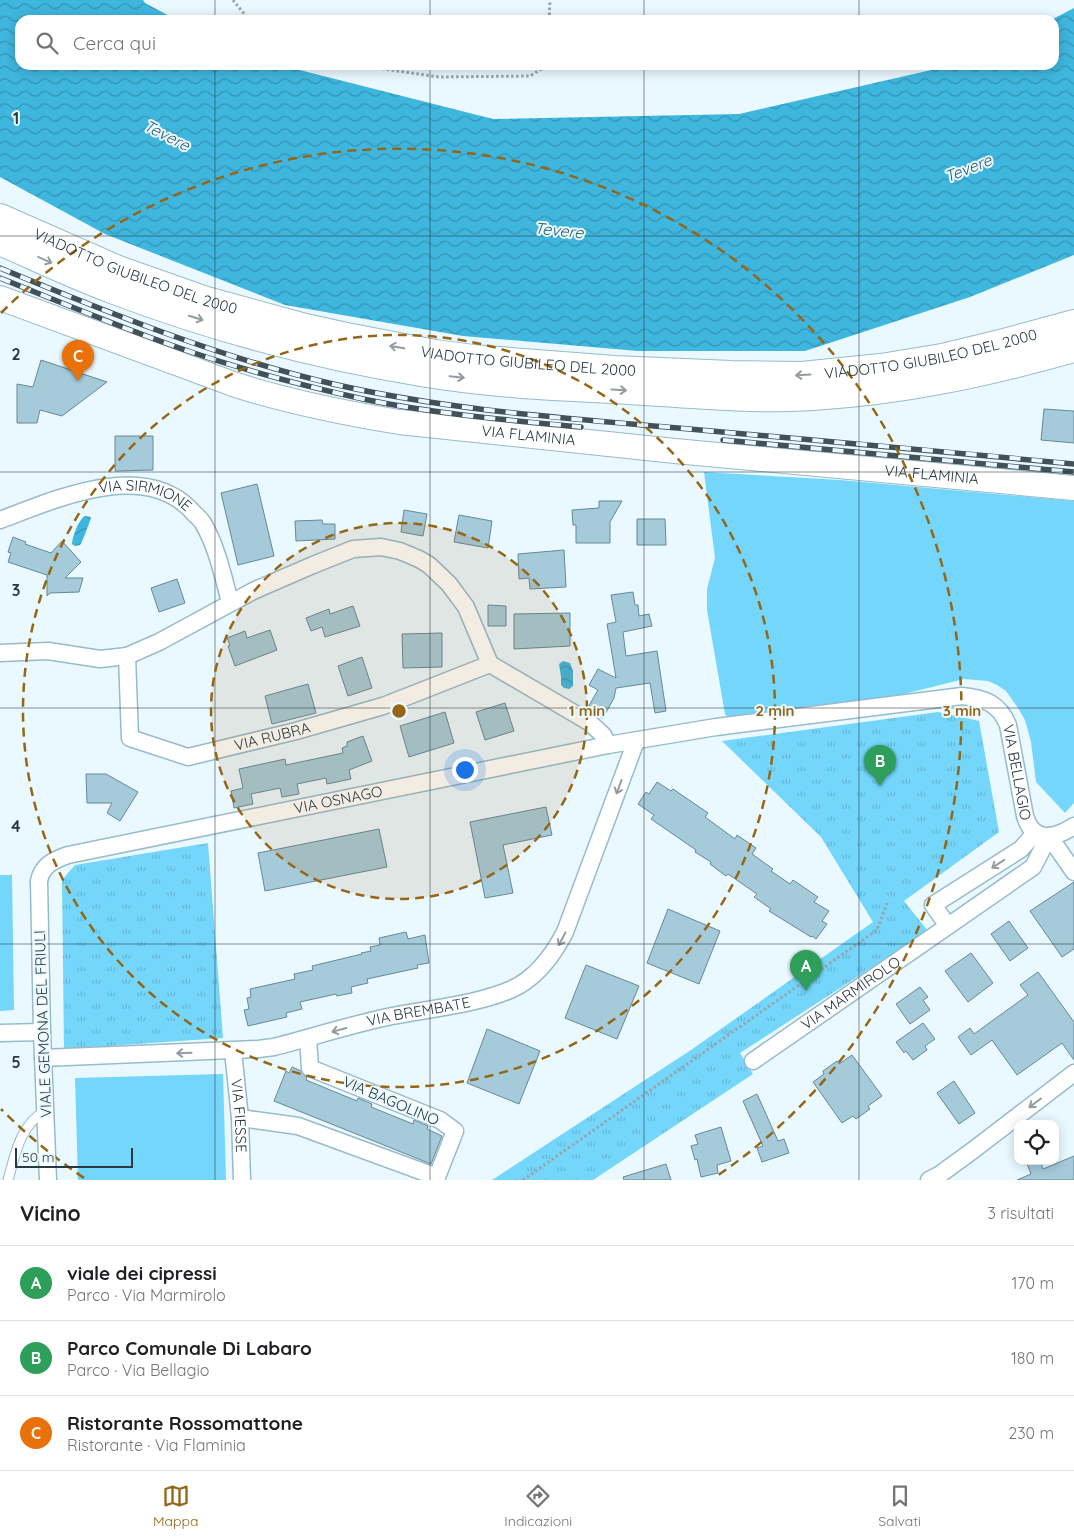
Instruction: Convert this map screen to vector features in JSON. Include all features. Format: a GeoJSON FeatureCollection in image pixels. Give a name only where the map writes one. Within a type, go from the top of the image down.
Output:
{"type":"FeatureCollection","features":[{"type":"Feature","properties":{"kind":"highway","name":"VIADOTTO GIUBILEO DEL 2000"},"geometry":{"type":"LineString","coordinates":[[0,218],[118,270],[203,300],[330,334],[401,348],[473,359],[614,370],[802,376],[881,368],[942,358],[1074,324]]}},
{"type":"Feature","properties":{"kind":"highway","name":"VIADOTTO GIUBILEO DEL 2000"},"geometry":{"type":"LineString","coordinates":[[0,241],[110,289],[254,336],[347,358],[421,372],[481,380],[725,396],[813,396],[878,390],[943,380],[1074,348]]}},
{"type":"Feature","properties":{"kind":"street","name":"VIA FLAMINIA"},"geometry":{"type":"LineString","coordinates":[[0,298],[236,385],[264,394],[370,417],[399,422],[675,451],[1074,488]]}},
{"type":"Feature","properties":{"kind":"street","name":"VIA SIRMIONE"},"geometry":{"type":"LineString","coordinates":[[0,520],[85,491],[128,485],[155,488],[182,501],[202,522],[214,548],[230,602]]}},
{"type":"Feature","properties":{"kind":"street"},"geometry":{"type":"LineString","coordinates":[[0,653],[48,651],[100,659],[126,656],[159,642],[230,602],[313,565],[353,549],[372,547],[390,549],[419,559],[429,565],[453,589],[466,607],[490,664],[589,722],[603,735],[608,745]]}},
{"type":"Feature","properties":{"kind":"street","name":"VIA RUBRA"},"geometry":{"type":"LineString","coordinates":[[126,656],[130,738],[188,757],[296,731],[383,706],[490,664]]}},
{"type":"Feature","properties":{"kind":"street","name":"VIA BELLAGIO"},"geometry":{"type":"LineString","coordinates":[[636,741],[716,728],[951,696],[977,698],[994,705],[1001,711],[1008,725],[1027,824],[1042,835],[1065,832],[1074,826]]}},
{"type":"Feature","properties":{"kind":"street","name":"VIA OSNAGO"},"geometry":{"type":"LineString","coordinates":[[44,869],[53,862],[68,855],[608,745],[636,741]]}},
{"type":"Feature","properties":{"kind":"street","name":"VIA BREMBATE"},"geometry":{"type":"LineString","coordinates":[[43,1058],[233,1051],[274,1047],[390,1017],[487,997],[512,989],[535,974],[551,956],[565,932],[636,741]]}},
{"type":"Feature","properties":{"kind":"street"},"geometry":{"type":"LineString","coordinates":[[948,926],[933,905],[1042,835],[1074,872]]}},
{"type":"Feature","properties":{"kind":"street","name":"VIA MARMIROLO"},"geometry":{"type":"LineString","coordinates":[[752,1061],[1033,867],[1042,835]]}},
{"type":"Feature","properties":{"kind":"street","name":"VIALE GEMONA DEL FRIULI"},"geometry":{"type":"LineString","coordinates":[[44,869],[39,881],[42,1032],[48,1180]]}},
{"type":"Feature","properties":{"kind":"street"},"geometry":{"type":"LineString","coordinates":[[0,1033],[42,1032]]}},
{"type":"Feature","properties":{"kind":"street","name":"VIA BAGOLINO"},"geometry":{"type":"LineString","coordinates":[[240,1118],[298,1126],[436,1177],[455,1131],[440,1120],[310,1068],[308,1038]]}},
{"type":"Feature","properties":{"kind":"street","name":"VIA FIESSE"},"geometry":{"type":"LineString","coordinates":[[233,1051],[240,1118],[242,1180]]}},
{"type":"Feature","properties":{"kind":"street"},"geometry":{"type":"LineString","coordinates":[[929,1180],[959,1160],[1074,1073]]}},
{"type":"Feature","properties":{"kind":"lane"},"geometry":{"type":"LineString","coordinates":[[8,1180],[16,1150],[23,1135],[36,1118],[45,1111]]}},
{"type":"Feature","properties":{"kind":"path"},"geometry":{"type":"LineString","coordinates":[[233,0],[245,15]]}},
{"type":"Feature","properties":{"kind":"path"},"geometry":{"type":"LineString","coordinates":[[549,15],[550,0]]}},
{"type":"Feature","properties":{"kind":"path"},"geometry":{"type":"LineString","coordinates":[[391,70],[439,77],[457,77],[530,76],[540,70]]}},
{"type":"Feature","properties":{"kind":"path"},"geometry":{"type":"LineString","coordinates":[[523,1180],[877,930],[886,903]]}},
{"type":"Feature","properties":{"kind":"green space"},"geometry":{"type":"Polygon","coordinates":[[[704,472],[840,480],[1074,501],[1074,803],[1065,813],[1036,782],[1031,742],[1025,720],[1018,708],[1006,691],[988,681],[964,679],[900,695],[729,719],[725,714],[707,610],[707,589],[715,558],[704,472]]]}},
{"type":"Feature","properties":{"kind":"green space"},"geometry":{"type":"Polygon","coordinates":[[[938,712],[979,721],[999,832],[904,901],[928,931],[740,1053],[753,1074],[593,1180],[492,1180],[691,1050],[873,922],[821,837],[722,741],[938,712]]]}},
{"type":"Feature","properties":{"kind":"green space"},"geometry":{"type":"Polygon","coordinates":[[[208,843],[223,1038],[64,1049],[62,880],[75,865],[208,843]]]}},
{"type":"Feature","properties":{"kind":"green space"},"geometry":{"type":"Polygon","coordinates":[[[0,875],[12,875],[14,1010],[0,1011],[0,875]]]}},
{"type":"Feature","properties":{"kind":"green space"},"geometry":{"type":"Polygon","coordinates":[[[223,1074],[226,1180],[78,1180],[75,1078],[223,1074]]]}},
{"type":"Feature","properties":{"kind":"water","name":"Tevere"},"geometry":{"type":"Polygon","coordinates":[[[0,0],[143,0],[145,3],[168,15],[15,15],[15,70],[300,70],[493,119],[739,114],[931,70],[1059,70],[1059,16],[1074,8],[1074,255],[970,297],[805,351],[638,351],[463,336],[285,305],[105,234],[0,177],[0,0]]]}},
{"type":"Feature","properties":{"kind":"water"},"geometry":{"type":"Polygon","coordinates":[[[85,516],[91,517],[90,522],[80,545],[75,546],[72,544],[72,541],[80,521],[85,516]]]}},
{"type":"Feature","properties":{"kind":"water"},"geometry":{"type":"Polygon","coordinates":[[[563,661],[570,663],[573,671],[573,686],[569,689],[561,685],[559,664],[563,661]]]}},
{"type":"Feature","properties":{"kind":"building"},"geometry":{"type":"Polygon","coordinates":[[[41,360],[107,382],[62,416],[40,410],[37,423],[17,423],[17,384],[33,387],[41,360]]]}},
{"type":"Feature","properties":{"kind":"building"},"geometry":{"type":"Polygon","coordinates":[[[1044,409],[1074,411],[1074,443],[1041,440],[1044,409]]]}},
{"type":"Feature","properties":{"kind":"building"},"geometry":{"type":"Polygon","coordinates":[[[115,436],[153,436],[153,470],[115,471],[115,436]]]}},
{"type":"Feature","properties":{"kind":"building"},"geometry":{"type":"Polygon","coordinates":[[[257,484],[274,556],[238,565],[221,493],[257,484]]]}},
{"type":"Feature","properties":{"kind":"building"},"geometry":{"type":"Polygon","coordinates":[[[599,501],[622,501],[610,522],[610,543],[576,543],[576,525],[573,525],[572,510],[599,508],[599,501]]]}},
{"type":"Feature","properties":{"kind":"building"},"geometry":{"type":"Polygon","coordinates":[[[404,510],[427,514],[423,536],[401,532],[404,510]]]}},
{"type":"Feature","properties":{"kind":"building"},"geometry":{"type":"Polygon","coordinates":[[[459,515],[492,521],[488,548],[454,542],[459,515]]]}},
{"type":"Feature","properties":{"kind":"building"},"geometry":{"type":"Polygon","coordinates":[[[637,519],[665,519],[666,545],[637,545],[637,519]]]}},
{"type":"Feature","properties":{"kind":"building"},"geometry":{"type":"Polygon","coordinates":[[[322,520],[323,524],[335,524],[335,539],[296,541],[295,521],[322,520]]]}},
{"type":"Feature","properties":{"kind":"building"},"geometry":{"type":"Polygon","coordinates":[[[13,537],[26,542],[25,544],[51,553],[62,541],[81,562],[65,578],[83,578],[79,592],[50,593],[47,596],[47,575],[8,562],[11,553],[8,552],[13,537]]]}},
{"type":"Feature","properties":{"kind":"building"},"geometry":{"type":"Polygon","coordinates":[[[564,550],[566,587],[530,589],[529,578],[519,579],[518,554],[564,550]]]}},
{"type":"Feature","properties":{"kind":"building"},"geometry":{"type":"Polygon","coordinates":[[[177,579],[185,603],[159,612],[151,588],[177,579]]]}},
{"type":"Feature","properties":{"kind":"building"},"geometry":{"type":"Polygon","coordinates":[[[633,592],[635,605],[638,605],[639,616],[649,614],[652,626],[623,632],[626,656],[657,651],[666,711],[655,713],[650,683],[616,688],[614,698],[603,718],[587,709],[598,690],[589,685],[598,669],[616,678],[607,624],[616,622],[611,595],[633,592]]]}},
{"type":"Feature","properties":{"kind":"building"},"geometry":{"type":"Polygon","coordinates":[[[488,605],[506,606],[506,626],[488,626],[488,605]]]}},
{"type":"Feature","properties":{"kind":"building"},"geometry":{"type":"Polygon","coordinates":[[[353,606],[360,626],[325,637],[322,627],[311,631],[306,618],[329,609],[330,614],[353,606]]]}},
{"type":"Feature","properties":{"kind":"building"},"geometry":{"type":"Polygon","coordinates":[[[570,613],[570,646],[514,649],[514,614],[570,613]]]}},
{"type":"Feature","properties":{"kind":"building"},"geometry":{"type":"Polygon","coordinates":[[[270,630],[277,650],[235,666],[227,638],[245,631],[247,638],[270,630]]]}},
{"type":"Feature","properties":{"kind":"building"},"geometry":{"type":"Polygon","coordinates":[[[442,633],[442,667],[403,668],[402,634],[442,633]]]}},
{"type":"Feature","properties":{"kind":"building"},"geometry":{"type":"Polygon","coordinates":[[[362,657],[372,688],[348,696],[338,666],[362,657]]]}},
{"type":"Feature","properties":{"kind":"building"},"geometry":{"type":"Polygon","coordinates":[[[308,684],[316,713],[272,724],[265,696],[308,684]]]}},
{"type":"Feature","properties":{"kind":"building"},"geometry":{"type":"Polygon","coordinates":[[[505,703],[514,731],[485,740],[476,712],[505,703]]]}},
{"type":"Feature","properties":{"kind":"building"},"geometry":{"type":"Polygon","coordinates":[[[445,712],[454,743],[409,757],[400,726],[445,712]]]}},
{"type":"Feature","properties":{"kind":"building"},"geometry":{"type":"Polygon","coordinates":[[[363,736],[372,761],[349,770],[351,779],[327,784],[326,778],[297,784],[299,794],[282,797],[280,788],[251,794],[253,804],[234,808],[231,791],[243,788],[239,769],[285,759],[286,765],[343,753],[342,748],[347,746],[347,742],[363,736]]]}},
{"type":"Feature","properties":{"kind":"building"},"geometry":{"type":"Polygon","coordinates":[[[86,774],[106,774],[138,792],[120,821],[107,813],[112,803],[87,803],[86,774]]]}},
{"type":"Feature","properties":{"kind":"building"},"geometry":{"type":"Polygon","coordinates":[[[657,782],[671,791],[673,789],[708,813],[705,817],[735,839],[737,835],[756,848],[752,854],[773,869],[771,871],[790,884],[793,880],[818,897],[814,902],[829,911],[822,921],[827,924],[816,939],[769,911],[771,909],[754,897],[757,894],[728,874],[726,876],[710,864],[711,862],[695,852],[696,850],[651,819],[654,815],[638,804],[646,792],[649,794],[657,782]]]}},
{"type":"Feature","properties":{"kind":"building"},"geometry":{"type":"Polygon","coordinates":[[[546,807],[552,835],[503,845],[513,893],[485,898],[470,822],[546,807]]]}},
{"type":"Feature","properties":{"kind":"building"},"geometry":{"type":"Polygon","coordinates":[[[379,829],[387,867],[265,891],[258,853],[379,829]]]}},
{"type":"Feature","properties":{"kind":"building"},"geometry":{"type":"Polygon","coordinates":[[[1074,882],[1074,949],[1062,957],[1030,911],[1074,882]]]}},
{"type":"Feature","properties":{"kind":"building"},"geometry":{"type":"Polygon","coordinates":[[[668,909],[720,931],[699,984],[647,963],[668,909]]]}},
{"type":"Feature","properties":{"kind":"building"},"geometry":{"type":"Polygon","coordinates":[[[1009,921],[1028,948],[1010,961],[991,934],[1009,921]]]}},
{"type":"Feature","properties":{"kind":"building"},"geometry":{"type":"Polygon","coordinates":[[[406,932],[408,939],[425,935],[429,963],[417,965],[418,968],[367,979],[368,983],[351,987],[352,993],[337,996],[336,994],[300,1002],[302,1009],[286,1013],[287,1017],[248,1026],[244,1010],[249,1009],[247,998],[251,997],[250,989],[295,979],[294,974],[313,970],[312,966],[371,951],[370,947],[380,945],[379,938],[406,932]]]}},
{"type":"Feature","properties":{"kind":"building"},"geometry":{"type":"Polygon","coordinates":[[[971,953],[993,983],[968,1002],[945,971],[971,953]]]}},
{"type":"Feature","properties":{"kind":"building"},"geometry":{"type":"Polygon","coordinates":[[[586,965],[639,986],[617,1039],[565,1018],[586,965]]]}},
{"type":"Feature","properties":{"kind":"building"},"geometry":{"type":"Polygon","coordinates":[[[1038,972],[1074,1022],[1074,1060],[1062,1043],[1017,1075],[992,1040],[971,1055],[958,1037],[970,1028],[974,1034],[1028,995],[1020,985],[1038,972]]]}},
{"type":"Feature","properties":{"kind":"building"},"geometry":{"type":"Polygon","coordinates":[[[920,987],[928,997],[923,1000],[930,1010],[910,1024],[896,1004],[920,987]]]}},
{"type":"Feature","properties":{"kind":"building"},"geometry":{"type":"Polygon","coordinates":[[[923,1023],[935,1039],[925,1046],[927,1050],[913,1060],[906,1051],[904,1053],[896,1042],[923,1023]]]}},
{"type":"Feature","properties":{"kind":"building"},"geometry":{"type":"Polygon","coordinates":[[[487,1029],[540,1051],[519,1104],[467,1083],[487,1029]]]}},
{"type":"Feature","properties":{"kind":"building"},"geometry":{"type":"Polygon","coordinates":[[[852,1055],[882,1096],[868,1106],[870,1109],[856,1119],[853,1116],[842,1123],[813,1082],[824,1074],[823,1071],[837,1061],[839,1064],[852,1055]]]}},
{"type":"Feature","properties":{"kind":"building"},"geometry":{"type":"Polygon","coordinates":[[[292,1067],[301,1071],[307,1078],[306,1080],[357,1101],[358,1098],[372,1104],[371,1107],[413,1124],[414,1120],[428,1126],[427,1129],[442,1136],[431,1164],[274,1101],[286,1071],[289,1073],[292,1067]]]}},
{"type":"Feature","properties":{"kind":"building"},"geometry":{"type":"Polygon","coordinates":[[[954,1081],[975,1113],[959,1124],[937,1093],[954,1081]]]}},
{"type":"Feature","properties":{"kind":"building"},"geometry":{"type":"Polygon","coordinates":[[[757,1094],[778,1141],[784,1139],[789,1153],[762,1162],[757,1148],[763,1146],[743,1101],[757,1094]]]}},
{"type":"Feature","properties":{"kind":"building"},"geometry":{"type":"Polygon","coordinates":[[[721,1127],[731,1161],[717,1165],[718,1173],[701,1177],[697,1159],[695,1160],[691,1146],[698,1144],[695,1135],[721,1127]]]}},
{"type":"Feature","properties":{"kind":"building"},"geometry":{"type":"Polygon","coordinates":[[[1074,1156],[1074,1180],[1017,1180],[1031,1174],[1028,1165],[1042,1165],[1043,1169],[1053,1165],[1059,1165],[1059,1162],[1074,1156]]]}},
{"type":"Feature","properties":{"kind":"building"},"geometry":{"type":"Polygon","coordinates":[[[666,1164],[671,1180],[624,1180],[623,1177],[666,1164]]]}},
{"type":"Feature","properties":{"kind":"railway"},"geometry":{"type":"LineString","coordinates":[[0,268],[164,333],[248,361],[333,384],[376,393],[462,407],[548,417],[1074,464]]}},
{"type":"Feature","properties":{"kind":"railway"},"geometry":{"type":"LineString","coordinates":[[0,278],[167,344],[233,366],[298,383],[363,399],[417,409],[581,427]]}},
{"type":"Feature","properties":{"kind":"railway"},"geometry":{"type":"LineString","coordinates":[[723,440],[1074,472]]}},
{"type":"Feature","properties":{"kind":"place","name":"Ristorante Rossomattone"},"geometry":{"type":"Point","coordinates":[78,381]}},
{"type":"Feature","properties":{"kind":"place","name":"Parco Comunale Di Labaro"},"geometry":{"type":"Point","coordinates":[880,786]}},
{"type":"Feature","properties":{"kind":"place","name":"viale dei cipressi"},"geometry":{"type":"Point","coordinates":[806,991]}}]}
